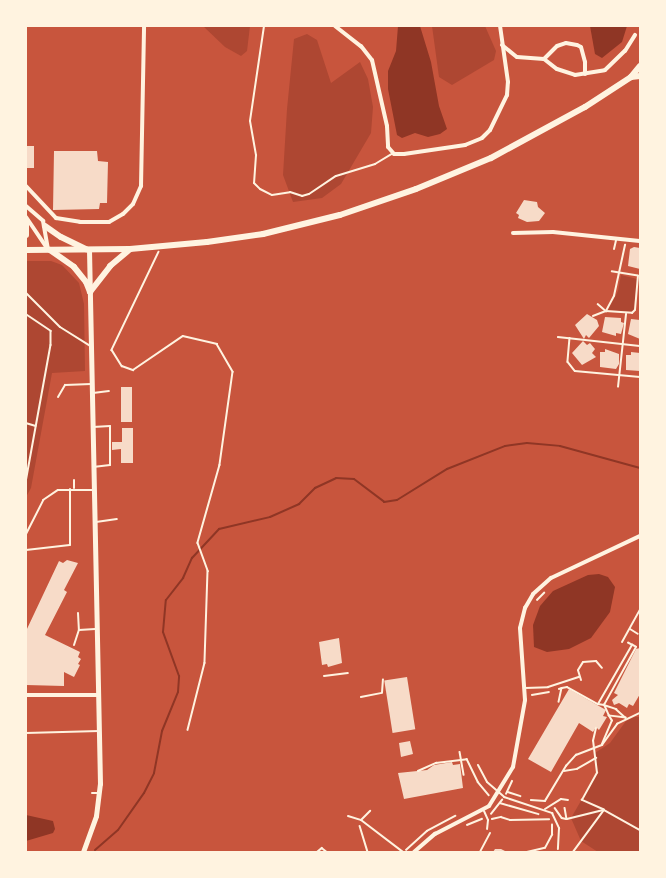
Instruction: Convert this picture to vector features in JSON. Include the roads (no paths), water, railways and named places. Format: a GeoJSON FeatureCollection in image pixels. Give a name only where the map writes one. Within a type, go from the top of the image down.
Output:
{"type":"FeatureCollection","features":[{"type":"Feature","properties":{"kind":"main road"},"geometry":{"type":"LineString","coordinates":[[631,78],[640,66]]}},
{"type":"Feature","properties":{"kind":"main road"},"geometry":{"type":"LineString","coordinates":[[26,250],[89,250],[161,247],[263,234],[313,222],[391,198],[491,158],[563,120],[631,78],[640,76]]}},
{"type":"Feature","properties":{"kind":"main road"},"geometry":{"type":"LineString","coordinates":[[26,222],[26,235]]}},
{"type":"Feature","properties":{"kind":"main road"},"geometry":{"type":"LineString","coordinates":[[45,226],[60,237],[89,250]]}},
{"type":"Feature","properties":{"kind":"main road"},"geometry":{"type":"LineString","coordinates":[[90,292],[110,266],[130,248]]}},
{"type":"Feature","properties":{"kind":"main road"},"geometry":{"type":"LineString","coordinates":[[48,250],[74,268],[86,282],[90,292]]}},
{"type":"Feature","properties":{"kind":"street"},"geometry":{"type":"LineString","coordinates":[[26,186],[56,218],[80,222],[109,222],[122,214],[133,204],[141,186],[144,26]]}},
{"type":"Feature","properties":{"kind":"street"},"geometry":{"type":"LineString","coordinates":[[335,26],[361,46],[372,60],[387,126],[388,147],[393,153],[404,154],[465,145],[482,138],[490,130],[506,95],[508,82],[500,26]]}},
{"type":"Feature","properties":{"kind":"street"},"geometry":{"type":"LineString","coordinates":[[502,45],[517,57],[544,59],[567,73],[585,74],[605,70],[625,51],[635,35]]}},
{"type":"Feature","properties":{"kind":"street"},"geometry":{"type":"LineString","coordinates":[[544,59],[558,46],[566,43],[577,45],[581,48],[585,62],[585,74]]}},
{"type":"Feature","properties":{"kind":"street"},"geometry":{"type":"LineString","coordinates":[[26,206],[37,214],[45,226],[48,250]]}},
{"type":"Feature","properties":{"kind":"street"},"geometry":{"type":"LineString","coordinates":[[26,217],[48,250]]}},
{"type":"Feature","properties":{"kind":"street"},"geometry":{"type":"LineString","coordinates":[[513,233],[553,232],[640,241]]}},
{"type":"Feature","properties":{"kind":"street"},"geometry":{"type":"LineString","coordinates":[[83,852],[94,823],[100,794],[89,250]]}},
{"type":"Feature","properties":{"kind":"street"},"geometry":{"type":"LineString","coordinates":[[414,852],[435,834],[484,810],[499,793],[516,759],[525,688],[520,628],[525,608],[533,594],[558,575],[640,536]]}},
{"type":"Feature","properties":{"kind":"street"},"geometry":{"type":"LineString","coordinates":[[26,695],[98,695]]}},
{"type":"Feature","properties":{"kind":"lane"},"geometry":{"type":"LineString","coordinates":[[264,26],[250,121],[256,155],[254,183],[260,190],[272,195],[290,192],[302,196],[309,194],[336,176],[374,164],[393,153]]}},
{"type":"Feature","properties":{"kind":"lane"},"geometry":{"type":"LineString","coordinates":[[614,249],[616,238]]}},
{"type":"Feature","properties":{"kind":"lane"},"geometry":{"type":"LineString","coordinates":[[26,293],[60,327],[91,346]]}},
{"type":"Feature","properties":{"kind":"lane"},"geometry":{"type":"LineString","coordinates":[[58,397],[65,385],[92,384]]}},
{"type":"Feature","properties":{"kind":"lane"},"geometry":{"type":"LineString","coordinates":[[92,393],[109,391]]}},
{"type":"Feature","properties":{"kind":"lane"},"geometry":{"type":"LineString","coordinates":[[92,427],[110,426],[110,465],[93,467]]}},
{"type":"Feature","properties":{"kind":"lane"},"geometry":{"type":"LineString","coordinates":[[74,480],[74,489]]}},
{"type":"Feature","properties":{"kind":"lane"},"geometry":{"type":"LineString","coordinates":[[26,550],[70,545],[70,489]]}},
{"type":"Feature","properties":{"kind":"lane"},"geometry":{"type":"LineString","coordinates":[[26,534],[43,500],[58,490],[93,490]]}},
{"type":"Feature","properties":{"kind":"lane"},"geometry":{"type":"LineString","coordinates":[[94,522],[117,519]]}},
{"type":"Feature","properties":{"kind":"lane"},"geometry":{"type":"LineString","coordinates":[[623,641],[640,610]]}},
{"type":"Feature","properties":{"kind":"lane"},"geometry":{"type":"LineString","coordinates":[[74,645],[79,630],[78,613]]}},
{"type":"Feature","properties":{"kind":"lane"},"geometry":{"type":"LineString","coordinates":[[79,630],[97,629]]}},
{"type":"Feature","properties":{"kind":"lane"},"geometry":{"type":"LineString","coordinates":[[630,629],[638,634]]}},
{"type":"Feature","properties":{"kind":"lane"},"geometry":{"type":"LineString","coordinates":[[581,680],[579,677],[579,667],[586,660],[596,660],[602,668]]}},
{"type":"Feature","properties":{"kind":"lane"},"geometry":{"type":"LineString","coordinates":[[324,676],[348,673]]}},
{"type":"Feature","properties":{"kind":"lane"},"geometry":{"type":"LineString","coordinates":[[525,688],[548,687],[579,677]]}},
{"type":"Feature","properties":{"kind":"lane"},"geometry":{"type":"LineString","coordinates":[[26,733],[99,731]]}},
{"type":"Feature","properties":{"kind":"lane"},"geometry":{"type":"LineString","coordinates":[[478,765],[487,782],[504,797],[545,809],[552,813],[557,821],[558,849]]}},
{"type":"Feature","properties":{"kind":"lane"},"geometry":{"type":"LineString","coordinates":[[92,793],[100,794]]}},
{"type":"Feature","properties":{"kind":"lane"},"geometry":{"type":"LineString","coordinates":[[545,809],[561,799],[568,800]]}},
{"type":"Feature","properties":{"kind":"lane"},"geometry":{"type":"LineString","coordinates":[[484,810],[488,820],[487,829]]}},
{"type":"Feature","properties":{"kind":"lane"},"geometry":{"type":"LineString","coordinates":[[361,820],[370,811]]}},
{"type":"Feature","properties":{"kind":"lane"},"geometry":{"type":"LineString","coordinates":[[348,816],[361,820],[403,852]]}},
{"type":"Feature","properties":{"kind":"waterway"},"geometry":{"type":"LineString","coordinates":[[95,850],[118,830],[144,793],[154,773],[162,731],[178,692],[179,676],[163,632],[166,600],[183,578],[192,558],[219,529],[270,517],[299,504],[315,488],[336,478],[354,479],[384,502],[397,500],[447,469],[505,446],[527,443],[560,446],[640,468]]}},
{"type":"Feature","properties":{"kind":"waterway"},"geometry":{"type":"LineString","coordinates":[[59,852],[67,852]]}}]}
